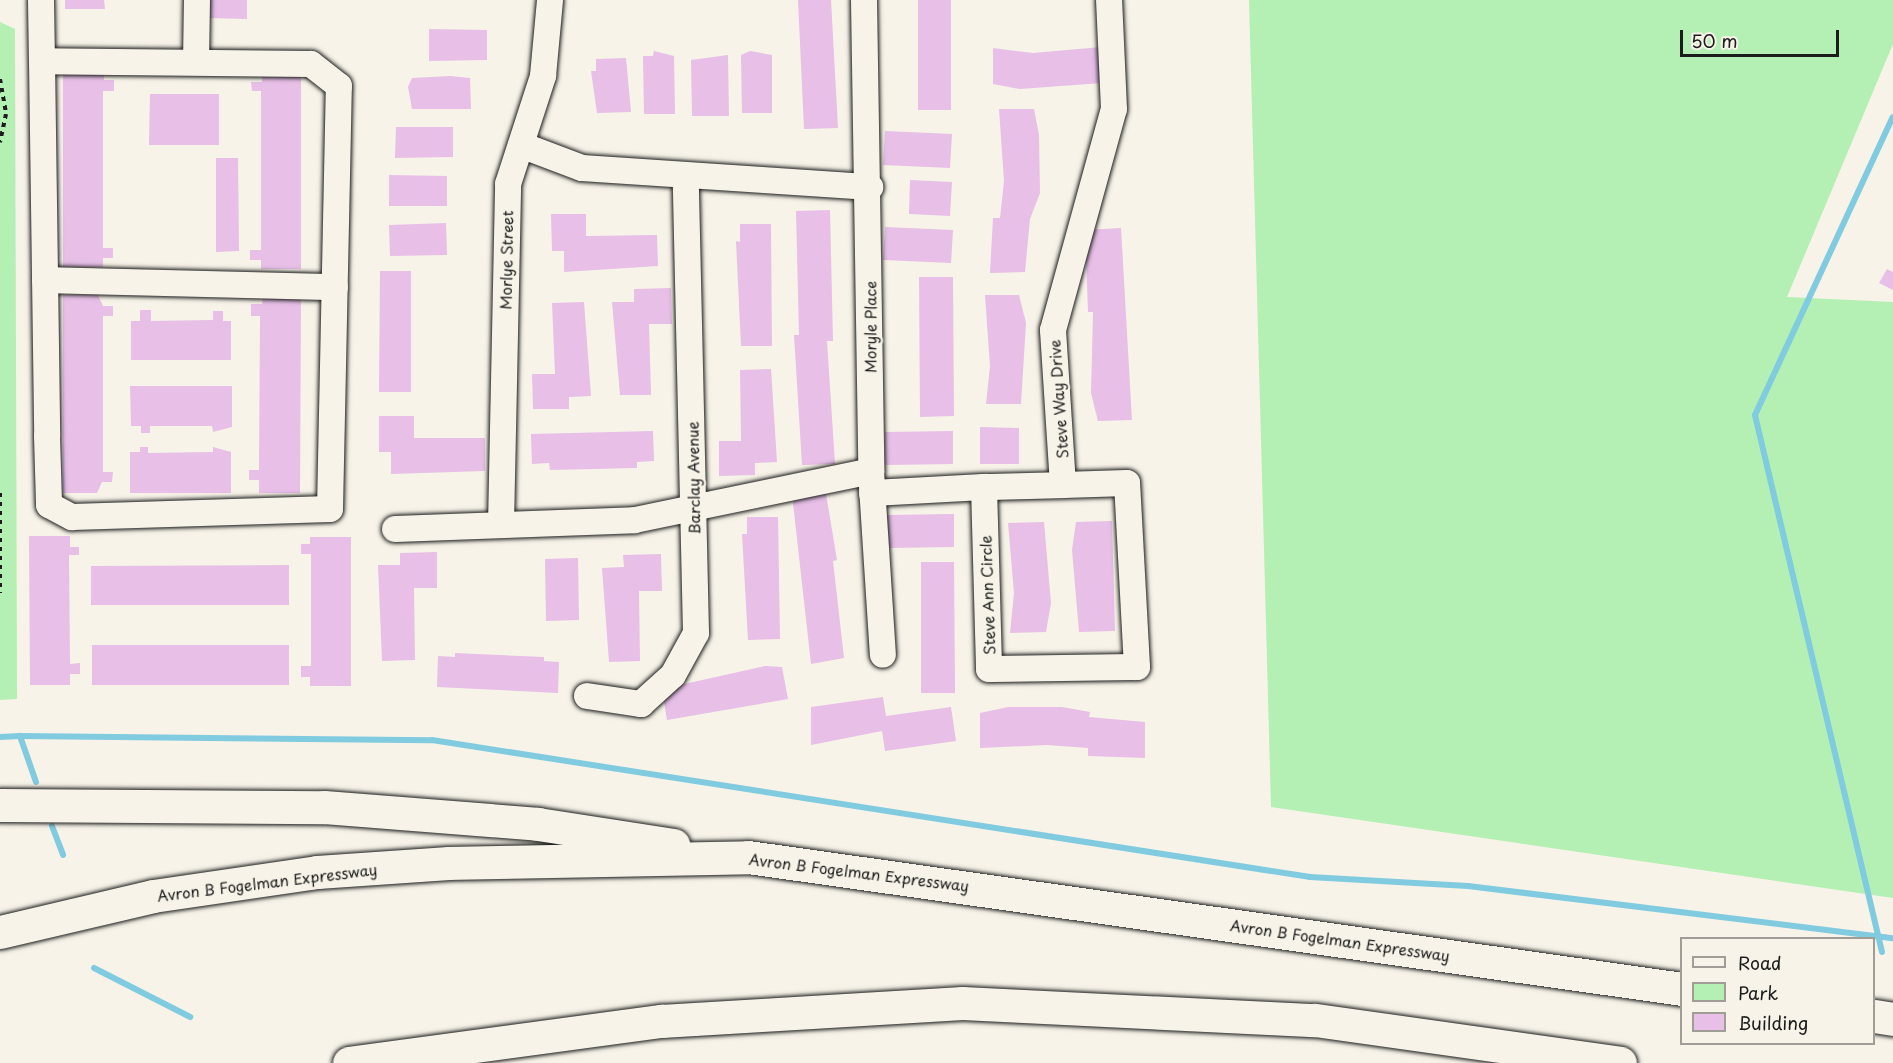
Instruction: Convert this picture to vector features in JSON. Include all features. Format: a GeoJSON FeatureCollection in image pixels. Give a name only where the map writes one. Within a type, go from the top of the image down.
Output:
{"type":"FeatureCollection","features":[{"type":"Feature","properties":{"kind":"highway"},"geometry":{"type":"LineString","coordinates":[[0,805],[324,807],[538,824],[748,857]]}},
{"type":"Feature","properties":{"kind":"highway","name":"Avron B Fogelman Expressway"},"geometry":{"type":"LineString","coordinates":[[0,932],[153,896],[317,872],[449,863],[748,857],[1680,988]]}},
{"type":"Feature","properties":{"kind":"highway"},"geometry":{"type":"LineString","coordinates":[[349,1063],[513,1040],[741,1014],[1037,1003],[1315,1020],[1620,1063]]}},
{"type":"Feature","properties":{"kind":"highway"},"geometry":{"type":"LineString","coordinates":[[1875,1016],[1893,1019]]}},
{"type":"Feature","properties":{"kind":"highway"},"geometry":{"type":"LineString","coordinates":[[455,1063],[513,1040]]}},
{"type":"Feature","properties":{"kind":"street"},"geometry":{"type":"LineString","coordinates":[[41,0],[49,505],[72,517],[330,509],[339,86],[311,64],[42,61]]}},
{"type":"Feature","properties":{"kind":"street"},"geometry":{"type":"LineString","coordinates":[[196,62],[197,0]]}},
{"type":"Feature","properties":{"kind":"street","name":"Morlye Street"},"geometry":{"type":"LineString","coordinates":[[501,525],[508,184],[544,67],[550,0]]}},
{"type":"Feature","properties":{"kind":"street","name":"Moryle Place"},"geometry":{"type":"LineString","coordinates":[[864,0],[870,187],[872,482],[884,655]]}},
{"type":"Feature","properties":{"kind":"street","name":"Steve Way Drive"},"geometry":{"type":"LineString","coordinates":[[1063,485],[1053,330],[1114,109],[1109,0]]}},
{"type":"Feature","properties":{"kind":"street"},"geometry":{"type":"LineString","coordinates":[[521,145],[582,168],[870,187]]}},
{"type":"Feature","properties":{"kind":"street","name":"Barclay Avenue"},"geometry":{"type":"LineString","coordinates":[[587,696],[641,704],[677,667],[696,633],[686,176]]}},
{"type":"Feature","properties":{"kind":"street"},"geometry":{"type":"LineString","coordinates":[[45,280],[335,287]]}},
{"type":"Feature","properties":{"kind":"street"},"geometry":{"type":"LineString","coordinates":[[395,529],[635,520],[694,505],[872,482],[984,487],[1063,485]]}},
{"type":"Feature","properties":{"kind":"street","name":"Steve Ann Circle"},"geometry":{"type":"LineString","coordinates":[[984,487],[990,669],[1137,667],[1127,483],[1063,485]]}},
{"type":"Feature","properties":{"kind":"path"},"geometry":{"type":"LineString","coordinates":[[0,79],[6,114],[0,142]]}},
{"type":"Feature","properties":{"kind":"path"},"geometry":{"type":"LineString","coordinates":[[0,493],[0,593]]}},
{"type":"Feature","properties":{"kind":"green space"},"geometry":{"type":"Polygon","coordinates":[[[1249,0],[1893,0],[1893,44],[1787,297],[1893,302],[1893,898],[1271,807],[1249,0]]]}},
{"type":"Feature","properties":{"kind":"green space"},"geometry":{"type":"Polygon","coordinates":[[[0,22],[15,29],[17,699],[0,700],[0,22]]]}},
{"type":"Feature","properties":{"kind":"building"},"geometry":{"type":"Polygon","coordinates":[[[65,0],[104,0],[105,9],[65,9],[65,0]]]}},
{"type":"Feature","properties":{"kind":"building"},"geometry":{"type":"Polygon","coordinates":[[[209,0],[247,0],[247,19],[209,18],[209,0]]]}},
{"type":"Feature","properties":{"kind":"building"},"geometry":{"type":"Polygon","coordinates":[[[798,0],[831,0],[838,128],[804,129],[798,0]]]}},
{"type":"Feature","properties":{"kind":"building"},"geometry":{"type":"Polygon","coordinates":[[[918,0],[951,0],[951,110],[918,110],[918,0]]]}},
{"type":"Feature","properties":{"kind":"building"},"geometry":{"type":"Polygon","coordinates":[[[429,29],[487,30],[487,60],[429,61],[429,29]]]}},
{"type":"Feature","properties":{"kind":"building"},"geometry":{"type":"Polygon","coordinates":[[[1101,47],[1102,83],[1020,89],[993,84],[993,48],[1033,53],[1101,47]]]}},
{"type":"Feature","properties":{"kind":"building"},"geometry":{"type":"Polygon","coordinates":[[[654,51],[674,56],[675,114],[644,114],[643,56],[653,56],[654,51]]]}},
{"type":"Feature","properties":{"kind":"building"},"geometry":{"type":"Polygon","coordinates":[[[750,51],[772,55],[772,113],[742,113],[741,55],[750,51]]]}},
{"type":"Feature","properties":{"kind":"building"},"geometry":{"type":"Polygon","coordinates":[[[728,55],[729,116],[692,116],[691,60],[728,55]]]}},
{"type":"Feature","properties":{"kind":"building"},"geometry":{"type":"Polygon","coordinates":[[[626,58],[631,112],[597,113],[591,71],[596,71],[596,59],[626,58]]]}},
{"type":"Feature","properties":{"kind":"building"},"geometry":{"type":"Polygon","coordinates":[[[63,70],[104,70],[104,80],[114,80],[114,91],[103,91],[103,248],[113,248],[113,258],[103,258],[103,267],[63,268],[63,70]]]}},
{"type":"Feature","properties":{"kind":"building"},"geometry":{"type":"Polygon","coordinates":[[[301,71],[301,269],[261,269],[261,260],[250,260],[250,250],[261,250],[261,91],[252,91],[251,82],[262,82],[262,72],[301,71]]]}},
{"type":"Feature","properties":{"kind":"building"},"geometry":{"type":"Polygon","coordinates":[[[450,76],[470,78],[471,109],[412,109],[408,87],[412,78],[450,76]]]}},
{"type":"Feature","properties":{"kind":"building"},"geometry":{"type":"Polygon","coordinates":[[[150,94],[219,94],[219,145],[149,145],[150,94]]]}},
{"type":"Feature","properties":{"kind":"building"},"geometry":{"type":"Polygon","coordinates":[[[999,109],[1034,109],[1039,135],[1040,193],[1030,219],[1025,272],[990,273],[993,218],[1000,218],[1004,181],[999,109]]]}},
{"type":"Feature","properties":{"kind":"building"},"geometry":{"type":"Polygon","coordinates":[[[396,127],[453,127],[453,157],[395,158],[396,127]]]}},
{"type":"Feature","properties":{"kind":"building"},"geometry":{"type":"Polygon","coordinates":[[[885,131],[952,134],[950,168],[883,165],[885,131]]]}},
{"type":"Feature","properties":{"kind":"building"},"geometry":{"type":"Polygon","coordinates":[[[216,158],[238,158],[239,251],[216,252],[216,158]]]}},
{"type":"Feature","properties":{"kind":"building"},"geometry":{"type":"Polygon","coordinates":[[[389,175],[447,176],[447,206],[389,206],[389,175]]]}},
{"type":"Feature","properties":{"kind":"building"},"geometry":{"type":"Polygon","coordinates":[[[910,180],[952,182],[950,216],[909,214],[910,180]]]}},
{"type":"Feature","properties":{"kind":"building"},"geometry":{"type":"Polygon","coordinates":[[[830,210],[833,341],[827,341],[835,464],[802,465],[794,335],[799,335],[796,211],[830,210]]]}},
{"type":"Feature","properties":{"kind":"building"},"geometry":{"type":"Polygon","coordinates":[[[551,214],[586,214],[586,236],[657,235],[658,266],[564,272],[564,251],[552,251],[551,214]]]}},
{"type":"Feature","properties":{"kind":"building"},"geometry":{"type":"Polygon","coordinates":[[[446,223],[447,255],[390,256],[389,225],[446,223]]]}},
{"type":"Feature","properties":{"kind":"building"},"geometry":{"type":"Polygon","coordinates":[[[740,224],[771,224],[772,346],[741,346],[736,241],[740,242],[740,224]]]}},
{"type":"Feature","properties":{"kind":"building"},"geometry":{"type":"Polygon","coordinates":[[[885,227],[953,230],[951,263],[883,260],[885,227]]]}},
{"type":"Feature","properties":{"kind":"building"},"geometry":{"type":"Polygon","coordinates":[[[1121,228],[1132,420],[1098,421],[1091,393],[1093,312],[1088,312],[1085,230],[1121,228]]]}},
{"type":"Feature","properties":{"kind":"building"},"geometry":{"type":"Polygon","coordinates":[[[1887,269],[1893,272],[1893,290],[1879,283],[1887,269]]]}},
{"type":"Feature","properties":{"kind":"building"},"geometry":{"type":"Polygon","coordinates":[[[380,271],[411,271],[411,392],[379,392],[380,271]]]}},
{"type":"Feature","properties":{"kind":"building"},"geometry":{"type":"Polygon","coordinates":[[[919,277],[953,277],[954,416],[920,417],[919,277]]]}},
{"type":"Feature","properties":{"kind":"building"},"geometry":{"type":"Polygon","coordinates":[[[671,288],[672,324],[649,324],[651,395],[620,395],[612,302],[634,302],[634,289],[671,288]]]}},
{"type":"Feature","properties":{"kind":"building"},"geometry":{"type":"Polygon","coordinates":[[[263,294],[301,294],[300,493],[259,493],[259,480],[249,480],[249,470],[259,470],[260,316],[251,316],[251,304],[262,304],[263,294]]]}},
{"type":"Feature","properties":{"kind":"building"},"geometry":{"type":"Polygon","coordinates":[[[63,295],[98,295],[103,306],[113,306],[113,316],[103,316],[103,472],[113,472],[112,482],[102,482],[97,493],[63,493],[63,295]]]}},
{"type":"Feature","properties":{"kind":"building"},"geometry":{"type":"Polygon","coordinates":[[[985,295],[1019,295],[1026,323],[1021,404],[986,404],[990,366],[985,295]]]}},
{"type":"Feature","properties":{"kind":"building"},"geometry":{"type":"Polygon","coordinates":[[[584,302],[591,396],[569,397],[569,409],[533,409],[532,374],[555,374],[552,303],[584,302]]]}},
{"type":"Feature","properties":{"kind":"building"},"geometry":{"type":"Polygon","coordinates":[[[140,310],[151,310],[151,321],[213,320],[213,311],[223,311],[223,321],[231,321],[231,360],[131,360],[131,321],[140,321],[140,310]]]}},
{"type":"Feature","properties":{"kind":"building"},"geometry":{"type":"Polygon","coordinates":[[[771,369],[777,462],[755,463],[755,475],[719,476],[719,441],[741,441],[740,370],[771,369]]]}},
{"type":"Feature","properties":{"kind":"building"},"geometry":{"type":"Polygon","coordinates":[[[130,386],[232,386],[232,427],[213,432],[212,426],[150,426],[150,433],[141,433],[141,426],[131,426],[130,386]]]}},
{"type":"Feature","properties":{"kind":"building"},"geometry":{"type":"Polygon","coordinates":[[[379,416],[414,416],[414,438],[485,438],[485,471],[391,474],[391,452],[379,452],[379,416]]]}},
{"type":"Feature","properties":{"kind":"building"},"geometry":{"type":"Polygon","coordinates":[[[980,427],[1019,428],[1019,464],[980,464],[980,427]]]}},
{"type":"Feature","properties":{"kind":"building"},"geometry":{"type":"Polygon","coordinates":[[[653,431],[654,461],[637,462],[637,468],[550,470],[549,463],[532,464],[531,434],[653,431]]]}},
{"type":"Feature","properties":{"kind":"building"},"geometry":{"type":"Polygon","coordinates":[[[953,431],[953,464],[885,465],[885,432],[953,431]]]}},
{"type":"Feature","properties":{"kind":"building"},"geometry":{"type":"Polygon","coordinates":[[[140,447],[148,447],[148,453],[213,452],[213,447],[231,452],[231,493],[130,493],[130,452],[140,452],[140,447]]]}},
{"type":"Feature","properties":{"kind":"building"},"geometry":{"type":"Polygon","coordinates":[[[825,488],[837,560],[833,561],[844,658],[811,664],[792,494],[825,488]]]}},
{"type":"Feature","properties":{"kind":"building"},"geometry":{"type":"Polygon","coordinates":[[[954,514],[954,547],[886,548],[885,515],[954,514]]]}},
{"type":"Feature","properties":{"kind":"building"},"geometry":{"type":"Polygon","coordinates":[[[747,517],[778,517],[780,639],[748,640],[742,534],[747,534],[747,517]]]}},
{"type":"Feature","properties":{"kind":"building"},"geometry":{"type":"Polygon","coordinates":[[[1112,521],[1115,631],[1079,632],[1072,550],[1076,522],[1112,521]]]}},
{"type":"Feature","properties":{"kind":"building"},"geometry":{"type":"Polygon","coordinates":[[[1044,522],[1051,603],[1046,632],[1010,633],[1014,593],[1008,523],[1044,522]]]}},
{"type":"Feature","properties":{"kind":"building"},"geometry":{"type":"Polygon","coordinates":[[[29,536],[70,536],[70,547],[79,547],[79,555],[69,555],[70,664],[80,663],[80,674],[70,674],[70,685],[30,685],[29,536]]]}},
{"type":"Feature","properties":{"kind":"building"},"geometry":{"type":"Polygon","coordinates":[[[310,537],[351,537],[351,686],[310,686],[310,677],[301,677],[301,666],[311,666],[311,554],[301,554],[301,544],[310,544],[310,537]]]}},
{"type":"Feature","properties":{"kind":"building"},"geometry":{"type":"Polygon","coordinates":[[[437,552],[437,588],[414,588],[415,660],[382,661],[378,565],[400,565],[400,553],[437,552]]]}},
{"type":"Feature","properties":{"kind":"building"},"geometry":{"type":"Polygon","coordinates":[[[661,554],[662,591],[639,591],[640,661],[609,662],[602,568],[624,567],[623,555],[661,554]]]}},
{"type":"Feature","properties":{"kind":"building"},"geometry":{"type":"Polygon","coordinates":[[[578,558],[579,620],[546,621],[545,559],[578,558]]]}},
{"type":"Feature","properties":{"kind":"building"},"geometry":{"type":"Polygon","coordinates":[[[921,562],[954,562],[955,693],[921,693],[921,562]]]}},
{"type":"Feature","properties":{"kind":"building"},"geometry":{"type":"Polygon","coordinates":[[[289,565],[289,605],[91,605],[91,566],[289,565]]]}},
{"type":"Feature","properties":{"kind":"building"},"geometry":{"type":"Polygon","coordinates":[[[92,645],[289,645],[289,685],[92,685],[92,645]]]}},
{"type":"Feature","properties":{"kind":"building"},"geometry":{"type":"Polygon","coordinates":[[[455,653],[544,657],[544,661],[559,662],[558,693],[437,687],[438,656],[455,657],[455,653]]]}},
{"type":"Feature","properties":{"kind":"building"},"geometry":{"type":"Polygon","coordinates":[[[765,666],[782,667],[788,699],[667,720],[662,689],[765,666]]]}},
{"type":"Feature","properties":{"kind":"building"},"geometry":{"type":"Polygon","coordinates":[[[883,697],[886,716],[951,707],[956,741],[885,751],[882,731],[811,745],[811,707],[883,697]]]}},
{"type":"Feature","properties":{"kind":"building"},"geometry":{"type":"Polygon","coordinates":[[[1008,707],[1062,707],[1090,712],[1089,717],[1145,722],[1145,758],[1088,756],[1088,748],[1047,745],[980,748],[980,713],[1008,707]]]}},
{"type":"Feature","properties":{"kind":"waterway"},"geometry":{"type":"LineString","coordinates":[[1882,952],[1755,415],[1893,117]]}},
{"type":"Feature","properties":{"kind":"waterway"},"geometry":{"type":"LineString","coordinates":[[0,737],[20,736]]}},
{"type":"Feature","properties":{"kind":"waterway"},"geometry":{"type":"LineString","coordinates":[[36,782],[20,736],[432,740],[1310,877],[1468,886],[1893,938]]}},
{"type":"Feature","properties":{"kind":"waterway"},"geometry":{"type":"LineString","coordinates":[[52,826],[63,855]]}},
{"type":"Feature","properties":{"kind":"waterway"},"geometry":{"type":"LineString","coordinates":[[94,968],[190,1017]]}}]}
